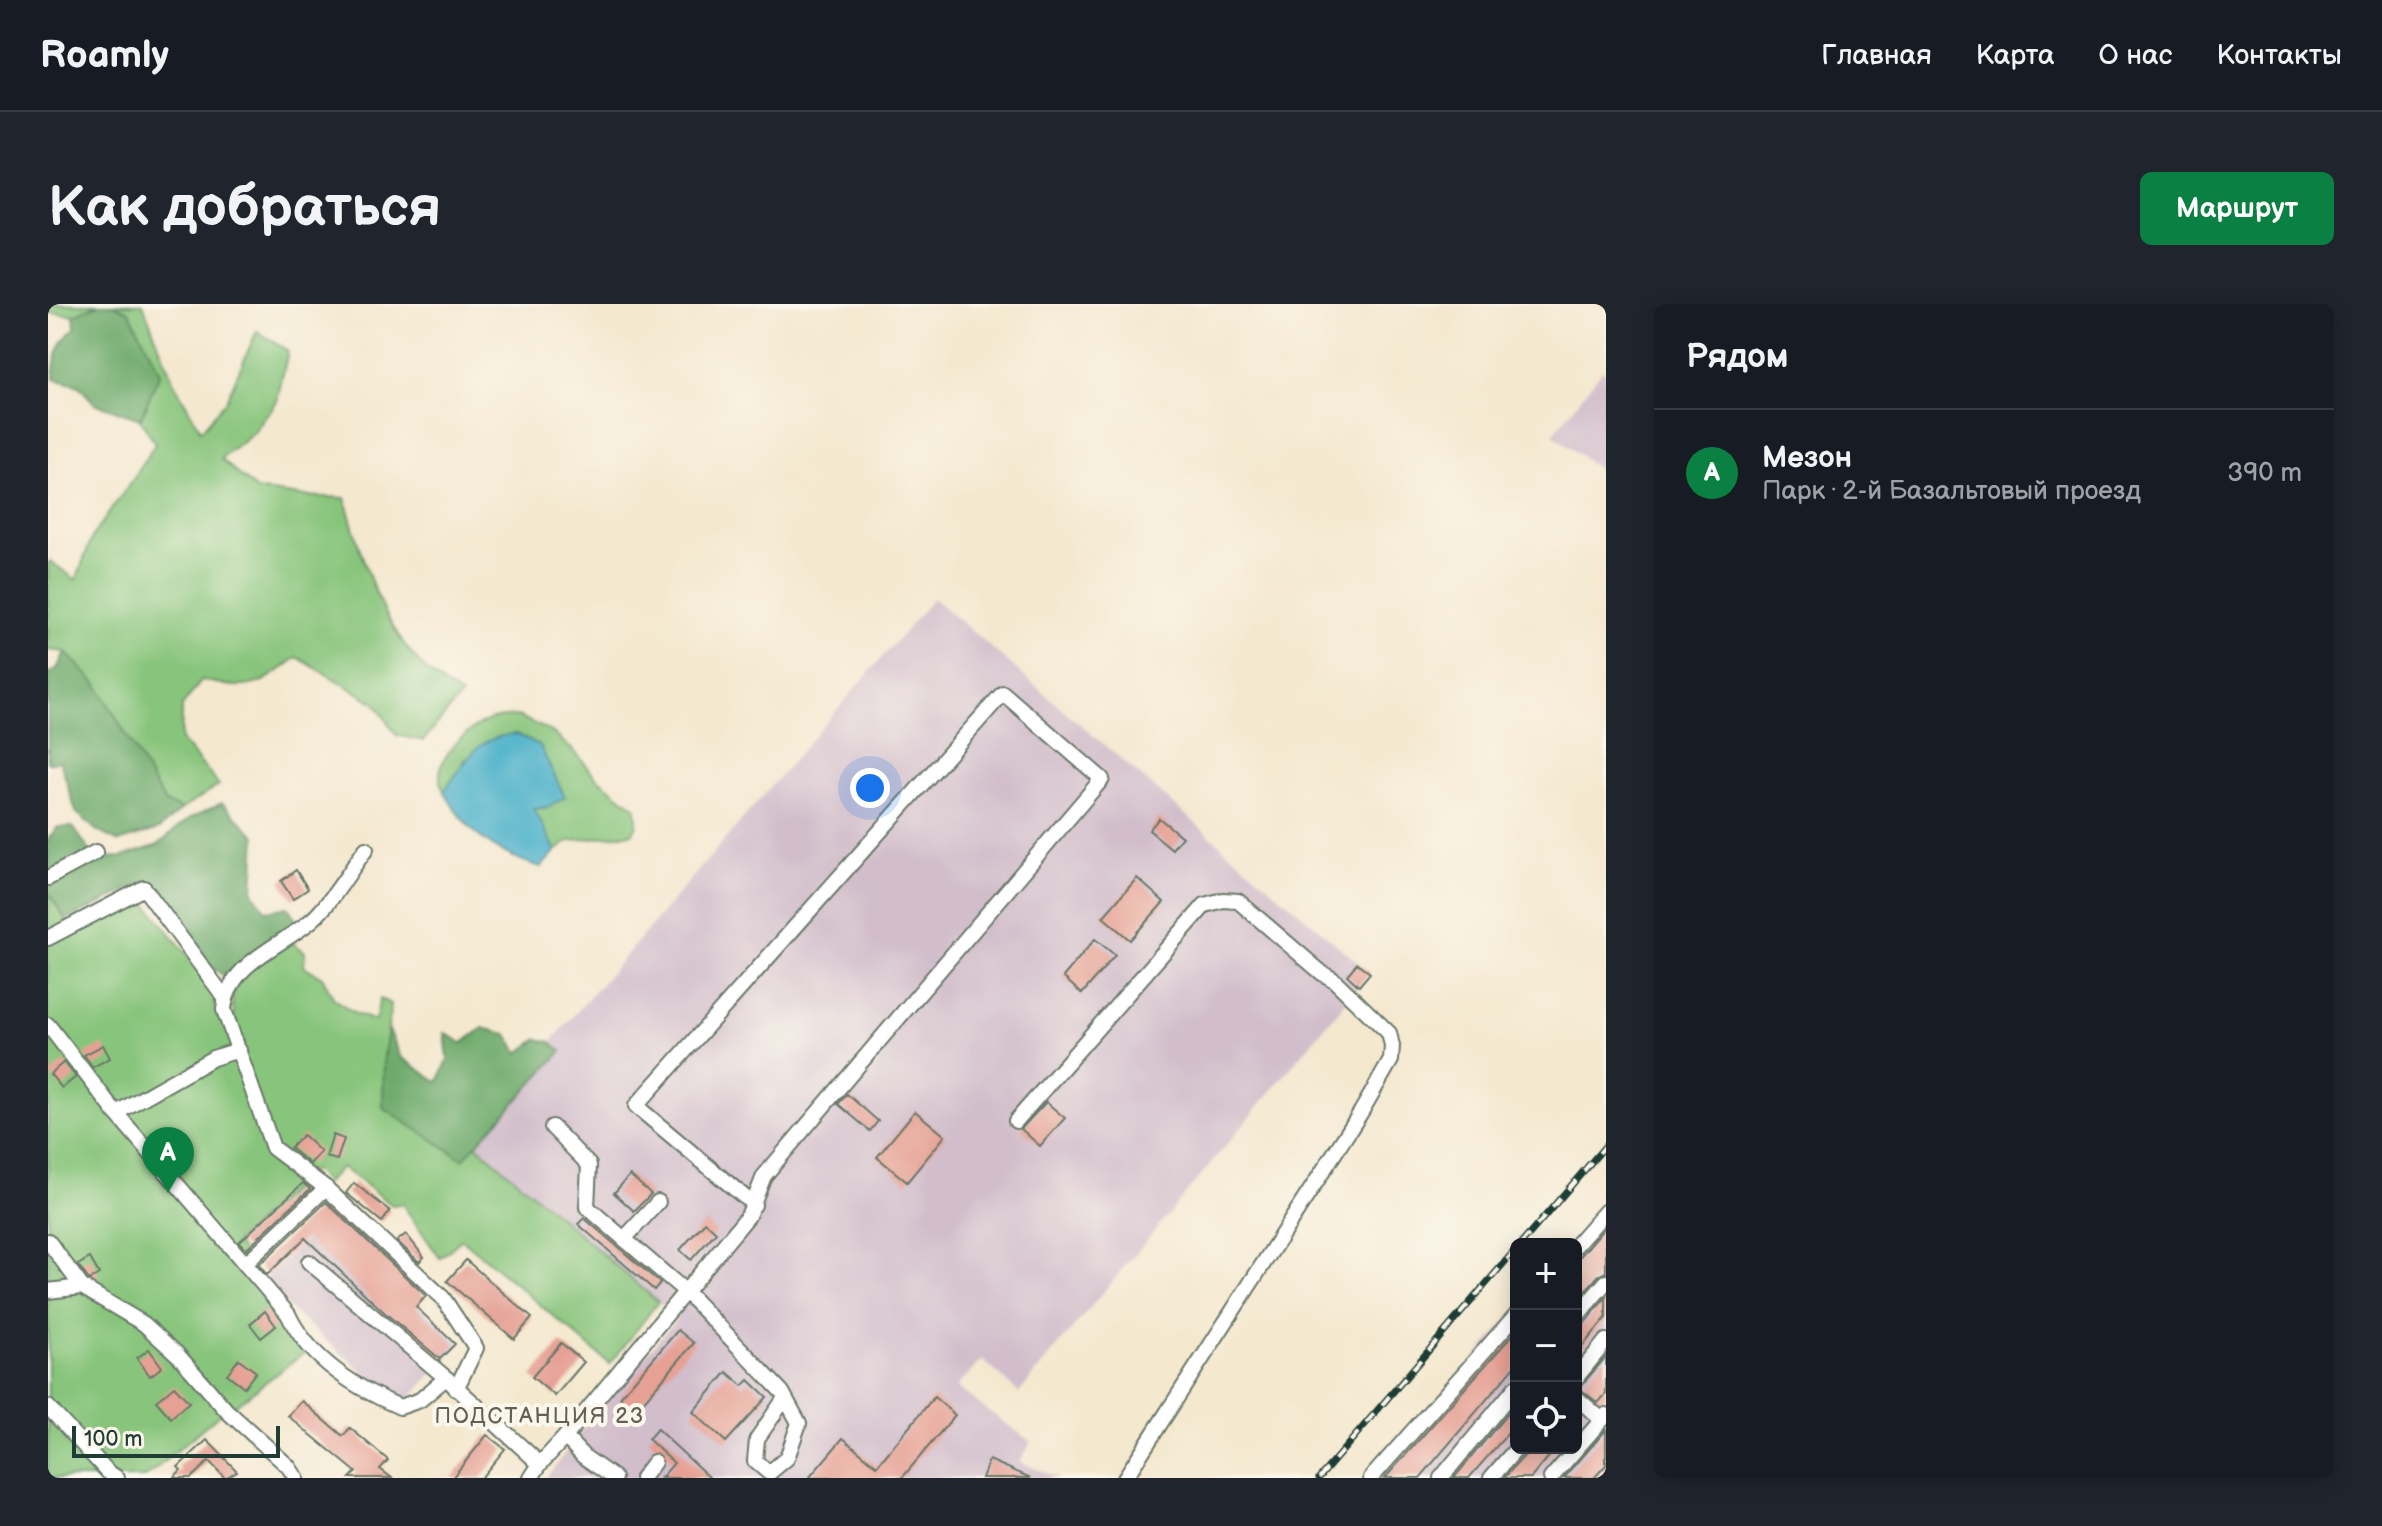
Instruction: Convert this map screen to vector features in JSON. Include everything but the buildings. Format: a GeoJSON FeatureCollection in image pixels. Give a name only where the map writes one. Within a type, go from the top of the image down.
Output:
{"type":"FeatureCollection","features":[{"type":"Feature","properties":{"kind":"street"},"geometry":{"type":"LineString","coordinates":[[531,1478],[754,1205],[764,1176],[1102,779],[1003,693],[636,1106],[754,1205]]}},
{"type":"Feature","properties":{"kind":"street"},"geometry":{"type":"LineString","coordinates":[[48,1025],[116,1113],[288,1314],[297,1334],[324,1362],[381,1399],[400,1407],[451,1383],[476,1348],[443,1298],[326,1188],[273,1148],[224,1010],[225,998],[240,971],[314,918],[366,849]]}},
{"type":"Feature","properties":{"kind":"street"},"geometry":{"type":"LineString","coordinates":[[48,878],[96,852]]}},
{"type":"Feature","properties":{"kind":"street"},"geometry":{"type":"LineString","coordinates":[[48,938],[144,888],[225,998]]}},
{"type":"Feature","properties":{"kind":"street"},"geometry":{"type":"LineString","coordinates":[[1016,1121],[1205,905],[1223,900],[1238,901],[1334,980],[1389,1033],[1391,1060],[1361,1112],[1125,1478]]}},
{"type":"Feature","properties":{"kind":"street"},"geometry":{"type":"LineString","coordinates":[[116,1113],[213,1058],[239,1050]]}},
{"type":"Feature","properties":{"kind":"street"},"geometry":{"type":"LineString","coordinates":[[552,1127],[589,1165],[587,1207],[686,1292],[785,1398],[799,1423],[787,1458],[769,1473],[755,1461],[757,1439],[785,1398]]}},
{"type":"Feature","properties":{"kind":"street"},"geometry":{"type":"LineString","coordinates":[[245,1264],[326,1188]]}},
{"type":"Feature","properties":{"kind":"street"},"geometry":{"type":"LineString","coordinates":[[624,1239],[658,1202]]}},
{"type":"Feature","properties":{"kind":"street"},"geometry":{"type":"LineString","coordinates":[[1582,1238],[1606,1211]]}},
{"type":"Feature","properties":{"kind":"street"},"geometry":{"type":"LineString","coordinates":[[48,1241],[82,1287],[144,1324],[178,1355],[227,1411],[288,1466],[296,1478]]}},
{"type":"Feature","properties":{"kind":"street"},"geometry":{"type":"LineString","coordinates":[[309,1262],[519,1442],[540,1464]]}},
{"type":"Feature","properties":{"kind":"street"},"geometry":{"type":"LineString","coordinates":[[1582,1310],[1606,1282]]}},
{"type":"Feature","properties":{"kind":"street"},"geometry":{"type":"LineString","coordinates":[[48,1291],[82,1287]]}},
{"type":"Feature","properties":{"kind":"street"},"geometry":{"type":"LineString","coordinates":[[1371,1478],[1510,1322]]}},
{"type":"Feature","properties":{"kind":"street"},"geometry":{"type":"LineString","coordinates":[[1582,1371],[1606,1341]]}},
{"type":"Feature","properties":{"kind":"street"},"geometry":{"type":"LineString","coordinates":[[1441,1478],[1510,1394]]}},
{"type":"Feature","properties":{"kind":"street"},"geometry":{"type":"LineString","coordinates":[[1551,1478],[1604,1418],[1582,1402]]}},
{"type":"Feature","properties":{"kind":"street"},"geometry":{"type":"LineString","coordinates":[[48,1407],[117,1478]]}},
{"type":"Feature","properties":{"kind":"street"},"geometry":{"type":"LineString","coordinates":[[565,1437],[583,1456],[614,1478]]}},
{"type":"Feature","properties":{"kind":"street"},"geometry":{"type":"LineString","coordinates":[[1491,1478],[1512,1454]]}},
{"type":"Feature","properties":{"kind":"street"},"geometry":{"type":"LineString","coordinates":[[642,1478],[654,1462]]}},
{"type":"Feature","properties":{"kind":"shaded area"},"geometry":{"type":"Polygon","coordinates":[[[1602,370],[1606,373],[1606,475],[1553,435],[1602,370]]]}},
{"type":"Feature","properties":{"kind":"shaded area"},"geometry":{"type":"Polygon","coordinates":[[[933,598],[1370,973],[1019,1393],[983,1360],[956,1387],[1031,1442],[1020,1462],[1058,1478],[546,1478],[587,1424],[677,1318],[475,1144],[561,1051],[551,1042],[933,598]]]}},
{"type":"Feature","properties":{"kind":"shaded area"},"geometry":{"type":"Polygon","coordinates":[[[1606,1206],[1606,1478],[1371,1478],[1510,1317],[1510,1454],[1582,1454],[1581,1238],[1606,1206]]]}},
{"type":"Feature","properties":{"kind":"shaded area"},"geometry":{"type":"Polygon","coordinates":[[[325,1220],[461,1344],[409,1399],[395,1399],[290,1309],[264,1280],[325,1220]]]}},
{"type":"Feature","properties":{"kind":"green space"},"geometry":{"type":"Polygon","coordinates":[[[48,304],[99,304],[74,315],[48,313],[48,304]]]}},
{"type":"Feature","properties":{"kind":"green space"},"geometry":{"type":"Polygon","coordinates":[[[99,304],[113,304],[129,311],[160,373],[140,419],[94,403],[79,386],[54,379],[58,351],[75,328],[74,315],[99,304]]]}},
{"type":"Feature","properties":{"kind":"green space"},"geometry":{"type":"Polygon","coordinates":[[[113,304],[143,304],[173,381],[201,431],[226,400],[257,331],[288,351],[277,401],[254,433],[221,459],[256,490],[345,498],[374,589],[396,632],[426,670],[461,696],[423,741],[396,735],[375,703],[297,657],[253,685],[232,686],[202,680],[182,706],[181,740],[219,785],[182,809],[165,803],[65,652],[48,650],[50,561],[76,580],[93,535],[155,444],[140,419],[147,406],[129,311],[113,304]]]}},
{"type":"Feature","properties":{"kind":"green space"},"geometry":{"type":"Polygon","coordinates":[[[65,652],[97,684],[165,803],[182,809],[159,829],[119,842],[97,831],[76,812],[60,761],[48,763],[48,674],[57,669],[65,652]]]}},
{"type":"Feature","properties":{"kind":"green space"},"geometry":{"type":"Polygon","coordinates":[[[518,716],[552,732],[577,754],[596,777],[636,808],[637,824],[633,833],[569,841],[556,851],[533,809],[549,807],[565,797],[465,759],[460,771],[444,791],[440,780],[441,769],[445,758],[461,738],[492,719],[518,716]]]}},
{"type":"Feature","properties":{"kind":"green space"},"geometry":{"type":"Polygon","coordinates":[[[222,803],[256,836],[253,892],[266,911],[288,907],[296,920],[286,932],[224,976],[206,963],[148,881],[66,920],[48,892],[48,839],[58,827],[73,827],[95,858],[122,857],[158,845],[188,819],[222,803]]]}},
{"type":"Feature","properties":{"kind":"green space"},"geometry":{"type":"Polygon","coordinates":[[[48,892],[74,933],[142,898],[197,967],[235,1043],[244,1044],[233,1005],[233,992],[238,981],[259,962],[292,942],[305,952],[304,966],[322,977],[334,999],[356,1014],[375,1021],[380,999],[391,1004],[384,1076],[463,1159],[475,1144],[658,1302],[610,1364],[462,1239],[440,1258],[402,1204],[392,1205],[341,1167],[326,1183],[313,1170],[236,1242],[305,1352],[218,1415],[145,1478],[48,1478],[48,892]]]}},
{"type":"Feature","properties":{"kind":"green space"},"geometry":{"type":"Polygon","coordinates":[[[483,1028],[507,1034],[519,1053],[538,1039],[551,1042],[562,1051],[463,1159],[383,1108],[384,1058],[389,1030],[401,1057],[438,1082],[448,1060],[445,1033],[463,1043],[483,1028]]]}},
{"type":"Feature","properties":{"kind":"water"},"geometry":{"type":"Polygon","coordinates":[[[516,734],[540,746],[565,797],[549,807],[534,809],[556,851],[541,867],[510,855],[484,840],[462,819],[444,791],[481,745],[516,734]]]}},
{"type":"Feature","properties":{"kind":"railway"},"geometry":{"type":"LineString","coordinates":[[1526,1238],[1606,1145]]}},
{"type":"Feature","properties":{"kind":"railway"},"geometry":{"type":"LineString","coordinates":[[1319,1478],[1510,1256]]}},
{"type":"Feature","properties":{"kind":"place","name":"Мезон"},"geometry":{"type":"Point","coordinates":[168,1193]}},
{"type":"Feature","properties":{"kind":"district","name":"ПОДСТАНЦИЯ 23"},"geometry":{"type":"Point","coordinates":[540,1416]}}]}
